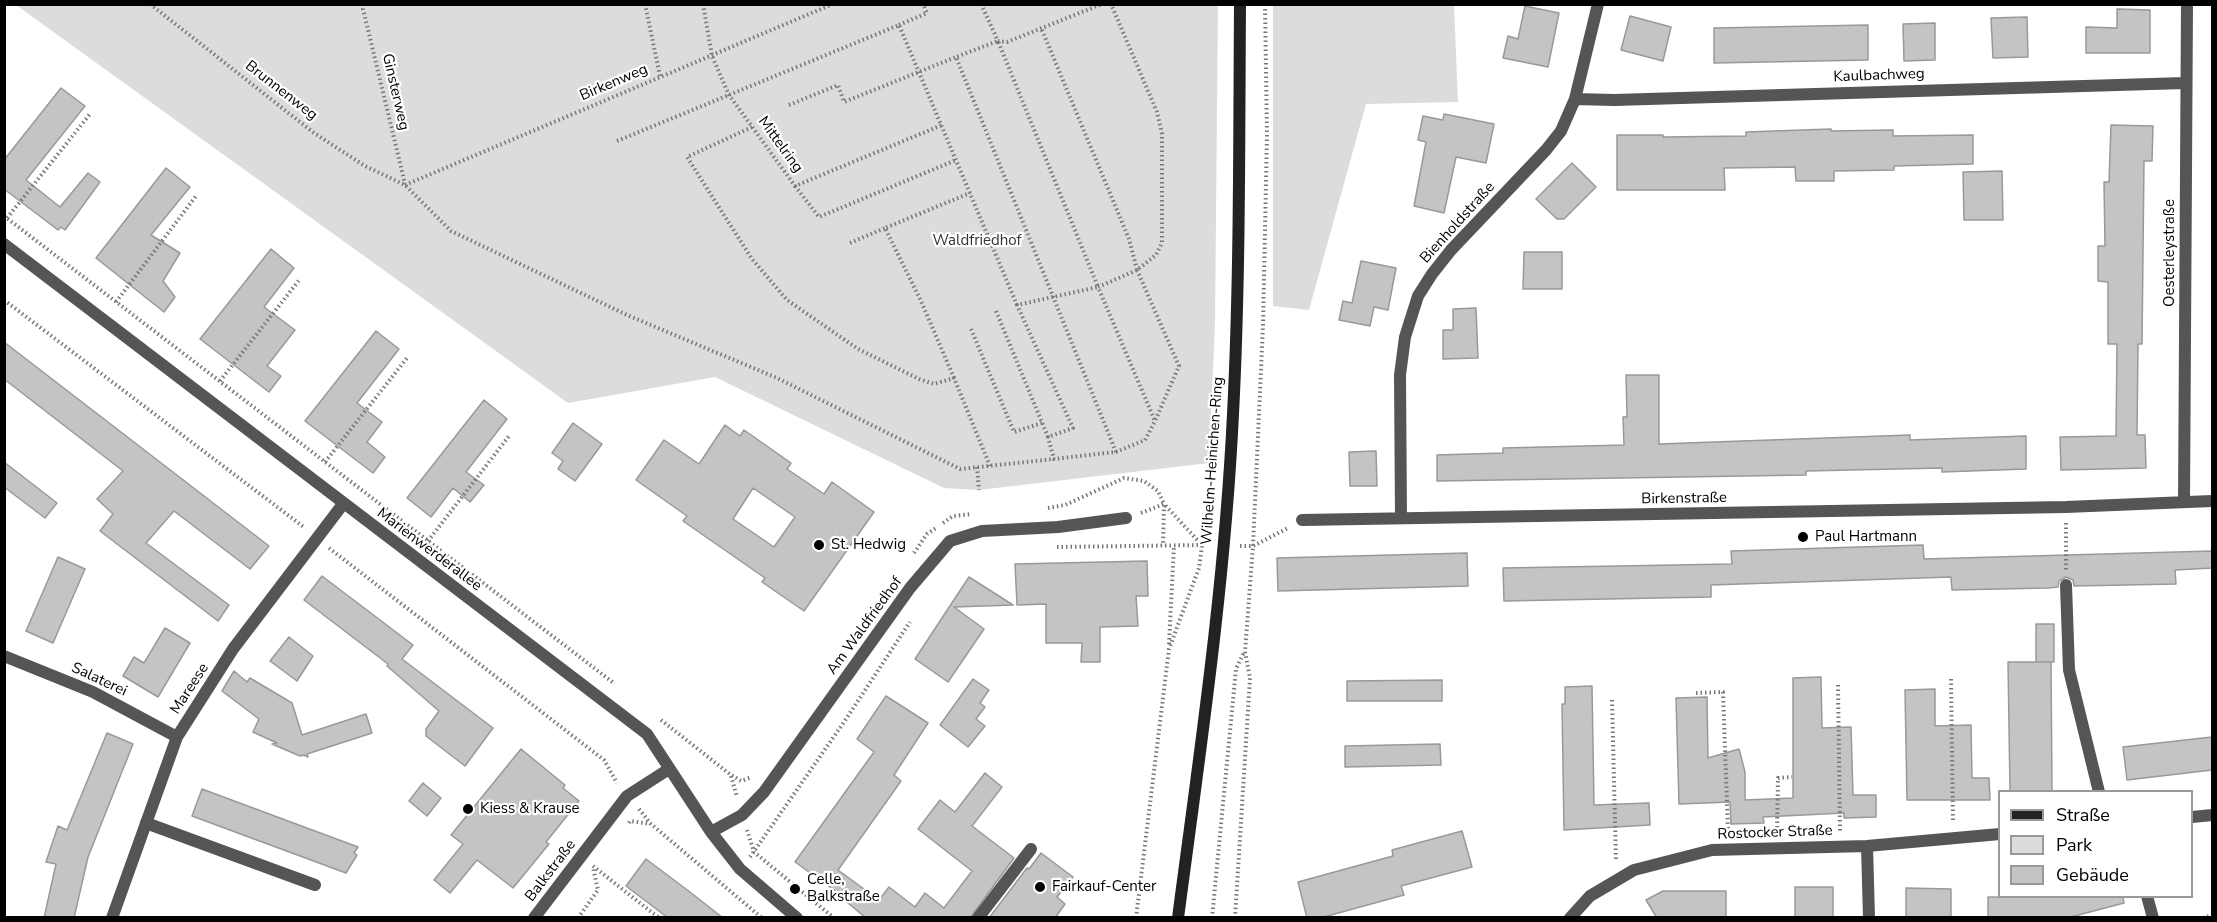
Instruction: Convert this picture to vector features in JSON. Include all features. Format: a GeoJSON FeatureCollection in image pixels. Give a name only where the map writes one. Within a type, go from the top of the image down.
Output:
{"type":"FeatureCollection","features":[{"type":"Feature","properties":{"kind":"main road","name":"Wilhelm-Heinichen-Ring"},"geometry":{"type":"LineString","coordinates":[[1178,918],[1202,737],[1221,566],[1233,415],[1238,246],[1240,4]]}},
{"type":"Feature","properties":{"kind":"street","name":"Bienholdstraße"},"geometry":{"type":"LineString","coordinates":[[1401,518],[1400,375],[1405,337],[1418,296],[1451,250],[1546,150],[1561,131],[1575,99],[1598,4]]}},
{"type":"Feature","properties":{"kind":"street","name":"Oesterleystraße"},"geometry":{"type":"LineString","coordinates":[[2184,502],[2187,4]]}},
{"type":"Feature","properties":{"kind":"street","name":"Kaulbachweg"},"geometry":{"type":"LineString","coordinates":[[1575,99],[2185,83]]}},
{"type":"Feature","properties":{"kind":"street","name":"Marienwerderallee"},"geometry":{"type":"LineString","coordinates":[[4,244],[647,734],[711,832],[752,880],[797,918]]}},
{"type":"Feature","properties":{"kind":"street","name":"Birkenstraße"},"geometry":{"type":"LineString","coordinates":[[1302,520],[2066,507],[2212,501]]}},
{"type":"Feature","properties":{"kind":"street","name":"Mareese"},"geometry":{"type":"LineString","coordinates":[[112,918],[177,737],[233,650],[343,504]]}},
{"type":"Feature","properties":{"kind":"street","name":"Am Waldfriedhof"},"geometry":{"type":"LineString","coordinates":[[711,832],[742,815],[764,792],[910,588],[950,541],[982,531],[1058,527],[1126,518]]}},
{"type":"Feature","properties":{"kind":"street"},"geometry":{"type":"LineString","coordinates":[[2066,585],[2069,670],[2099,790]]}},
{"type":"Feature","properties":{"kind":"street","name":"Salaterei"},"geometry":{"type":"LineString","coordinates":[[4,656],[93,692],[177,737]]}},
{"type":"Feature","properties":{"kind":"street","name":"Balkstraße"},"geometry":{"type":"LineString","coordinates":[[534,918],[627,796],[669,769]]}},
{"type":"Feature","properties":{"kind":"street"},"geometry":{"type":"LineString","coordinates":[[2193,817],[2212,815]]}},
{"type":"Feature","properties":{"kind":"street"},"geometry":{"type":"LineString","coordinates":[[147,823],[315,885]]}},
{"type":"Feature","properties":{"kind":"street","name":"Rostocker Straße"},"geometry":{"type":"LineString","coordinates":[[1570,918],[1590,896],[1634,870],[1712,850],[1867,846],[1998,834]]}},
{"type":"Feature","properties":{"kind":"street"},"geometry":{"type":"LineString","coordinates":[[1867,846],[1869,918]]}},
{"type":"Feature","properties":{"kind":"street"},"geometry":{"type":"LineString","coordinates":[[978,918],[1031,849]]}},
{"type":"Feature","properties":{"kind":"street"},"geometry":{"type":"LineString","coordinates":[[2147,898],[2153,918]]}},
{"type":"Feature","properties":{"kind":"path","name":"Brunnenweg"},"geometry":{"type":"LineString","coordinates":[[150,4],[315,133],[365,166],[405,185]]}},
{"type":"Feature","properties":{"kind":"path","name":"Ginsterweg"},"geometry":{"type":"LineString","coordinates":[[364,4],[363,9],[405,185]]}},
{"type":"Feature","properties":{"kind":"path"},"geometry":{"type":"LineString","coordinates":[[645,4],[660,76]]}},
{"type":"Feature","properties":{"kind":"path","name":"Mittelring"},"geometry":{"type":"LineString","coordinates":[[703,4],[712,56],[729,95],[795,186],[942,126]]}},
{"type":"Feature","properties":{"kind":"path","name":"Birkenweg"},"geometry":{"type":"LineString","coordinates":[[405,185],[833,4]]}},
{"type":"Feature","properties":{"kind":"path"},"geometry":{"type":"LineString","coordinates":[[617,141],[927,14],[923,4]]}},
{"type":"Feature","properties":{"kind":"path"},"geometry":{"type":"LineString","coordinates":[[789,105],[838,86],[844,102],[998,41],[1007,42],[1042,30],[1102,4]]}},
{"type":"Feature","properties":{"kind":"path"},"geometry":{"type":"LineString","coordinates":[[1017,305],[1098,287],[1137,270],[1156,255],[1162,243],[1162,134],[1157,112],[1111,4]]}},
{"type":"Feature","properties":{"kind":"path"},"geometry":{"type":"LineString","coordinates":[[1235,918],[1250,678],[1245,651],[1253,546],[1263,325],[1267,135],[1265,4]]}},
{"type":"Feature","properties":{"kind":"path"},"geometry":{"type":"LineString","coordinates":[[982,5],[1155,421]]}},
{"type":"Feature","properties":{"kind":"path"},"geometry":{"type":"LineString","coordinates":[[899,25],[1017,305],[1073,428],[1048,438]]}},
{"type":"Feature","properties":{"kind":"path"},"geometry":{"type":"LineString","coordinates":[[405,185],[451,231],[627,315],[777,378],[960,469],[1116,452],[1144,440],[1155,421],[1179,366],[1137,270],[1129,239],[1042,30]]}},
{"type":"Feature","properties":{"kind":"path"},"geometry":{"type":"LineString","coordinates":[[956,57],[1116,452]]}},
{"type":"Feature","properties":{"kind":"path"},"geometry":{"type":"LineString","coordinates":[[90,114],[6,217],[622,690]]}},
{"type":"Feature","properties":{"kind":"path"},"geometry":{"type":"LineString","coordinates":[[753,128],[687,157],[752,259],[787,300],[858,349],[934,384],[954,378]]}},
{"type":"Feature","properties":{"kind":"path"},"geometry":{"type":"LineString","coordinates":[[795,186],[819,217],[956,160]]}},
{"type":"Feature","properties":{"kind":"path"},"geometry":{"type":"LineString","coordinates":[[850,243],[970,193]]}},
{"type":"Feature","properties":{"kind":"path"},"geometry":{"type":"LineString","coordinates":[[116,302],[196,196]]}},
{"type":"Feature","properties":{"kind":"path"},"geometry":{"type":"LineString","coordinates":[[885,228],[921,301],[990,466]]}},
{"type":"Feature","properties":{"kind":"path"},"geometry":{"type":"LineString","coordinates":[[220,381],[300,279]]}},
{"type":"Feature","properties":{"kind":"path"},"geometry":{"type":"LineString","coordinates":[[4,300],[317,537],[324,545],[604,760],[620,788],[651,824],[762,918]]}},
{"type":"Feature","properties":{"kind":"path"},"geometry":{"type":"LineString","coordinates":[[996,311],[1048,438],[1054,459]]}},
{"type":"Feature","properties":{"kind":"path"},"geometry":{"type":"LineString","coordinates":[[971,329],[1014,432],[1042,423]]}},
{"type":"Feature","properties":{"kind":"path"},"geometry":{"type":"LineString","coordinates":[[326,462],[407,357]]}},
{"type":"Feature","properties":{"kind":"path"},"geometry":{"type":"LineString","coordinates":[[428,541],[509,436]]}},
{"type":"Feature","properties":{"kind":"path"},"geometry":{"type":"LineString","coordinates":[[977,467],[979,490]]}},
{"type":"Feature","properties":{"kind":"path"},"geometry":{"type":"LineString","coordinates":[[1042,509],[1065,505],[1124,478],[1144,481],[1158,491],[1164,504],[1202,545]]}},
{"type":"Feature","properties":{"kind":"path"},"geometry":{"type":"LineString","coordinates":[[1126,518],[1164,504]]}},
{"type":"Feature","properties":{"kind":"path"},"geometry":{"type":"LineString","coordinates":[[1163,546],[1164,504]]}},
{"type":"Feature","properties":{"kind":"path"},"geometry":{"type":"LineString","coordinates":[[2066,507],[2066,585]]}},
{"type":"Feature","properties":{"kind":"path"},"geometry":{"type":"LineString","coordinates":[[908,562],[927,534],[953,516],[981,514]]}},
{"type":"Feature","properties":{"kind":"path"},"geometry":{"type":"LineString","coordinates":[[1253,546],[1302,520]]}},
{"type":"Feature","properties":{"kind":"path"},"geometry":{"type":"LineString","coordinates":[[1053,547],[1202,545]]}},
{"type":"Feature","properties":{"kind":"path"},"geometry":{"type":"LineString","coordinates":[[1169,649],[1198,568],[1202,545]]}},
{"type":"Feature","properties":{"kind":"path"},"geometry":{"type":"LineString","coordinates":[[1136,918],[1169,649],[1174,546]]}},
{"type":"Feature","properties":{"kind":"path"},"geometry":{"type":"LineString","coordinates":[[754,852],[914,616]]}},
{"type":"Feature","properties":{"kind":"path"},"geometry":{"type":"LineString","coordinates":[[1212,918],[1236,669],[1245,651]]}},
{"type":"Feature","properties":{"kind":"path"},"geometry":{"type":"LineString","coordinates":[[1951,680],[1953,838]]}},
{"type":"Feature","properties":{"kind":"path"},"geometry":{"type":"LineString","coordinates":[[1838,685],[1841,846]]}},
{"type":"Feature","properties":{"kind":"path"},"geometry":{"type":"LineString","coordinates":[[1696,693],[1723,692],[1729,850]]}},
{"type":"Feature","properties":{"kind":"path"},"geometry":{"type":"LineString","coordinates":[[1612,700],[1616,880]]}},
{"type":"Feature","properties":{"kind":"path"},"geometry":{"type":"LineString","coordinates":[[658,718],[730,775],[754,852],[834,918]]}},
{"type":"Feature","properties":{"kind":"path"},"geometry":{"type":"LineString","coordinates":[[1777,848],[1778,778],[1792,777]]}},
{"type":"Feature","properties":{"kind":"path"},"geometry":{"type":"LineString","coordinates":[[623,830],[630,821],[651,824]]}},
{"type":"Feature","properties":{"kind":"path"},"geometry":{"type":"LineString","coordinates":[[592,866],[600,857]]}},
{"type":"Feature","properties":{"kind":"path"},"geometry":{"type":"LineString","coordinates":[[578,918],[598,890],[592,866]]}},
{"type":"Feature","properties":{"kind":"path"},"geometry":{"type":"LineString","coordinates":[[592,866],[659,918]]}},
{"type":"Feature","properties":{"kind":"path"},"geometry":{"type":"LineString","coordinates":[[2203,918],[2212,915]]}},
{"type":"Feature","properties":{"kind":"green space","name":"Waldfriedhof"},"geometry":{"type":"Polygon","coordinates":[[[16,5],[1218,5],[1215,322],[1209,463],[979,490],[944,488],[715,377],[568,403],[16,5]]]}},
{"type":"Feature","properties":{"kind":"green space"},"geometry":{"type":"Polygon","coordinates":[[[1273,5],[1454,5],[1458,102],[1366,104],[1309,310],[1273,306],[1273,5]]]}},
{"type":"Feature","properties":{"kind":"building"},"geometry":{"type":"Polygon","coordinates":[[[1525,6],[1559,13],[1548,67],[1503,58],[1508,36],[1518,39],[1525,6]]]}},
{"type":"Feature","properties":{"kind":"building"},"geometry":{"type":"Polygon","coordinates":[[[2117,9],[2150,10],[2150,53],[2086,53],[2086,27],[2117,28],[2117,9]]]}},
{"type":"Feature","properties":{"kind":"building"},"geometry":{"type":"Polygon","coordinates":[[[1630,16],[1671,27],[1663,61],[1621,50],[1630,16]]]}},
{"type":"Feature","properties":{"kind":"building"},"geometry":{"type":"Polygon","coordinates":[[[2027,17],[2028,57],[1993,58],[1991,18],[2027,17]]]}},
{"type":"Feature","properties":{"kind":"building"},"geometry":{"type":"Polygon","coordinates":[[[1935,23],[1935,60],[1904,61],[1903,24],[1935,23]]]}},
{"type":"Feature","properties":{"kind":"building"},"geometry":{"type":"Polygon","coordinates":[[[1868,25],[1868,60],[1714,63],[1714,28],[1868,25]]]}},
{"type":"Feature","properties":{"kind":"building"},"geometry":{"type":"Polygon","coordinates":[[[61,88],[85,106],[26,180],[60,207],[88,173],[100,182],[65,230],[61,227],[58,230],[4,189],[4,160],[61,88]]]}},
{"type":"Feature","properties":{"kind":"building"},"geometry":{"type":"Polygon","coordinates":[[[1444,114],[1494,124],[1486,163],[1456,157],[1444,213],[1414,206],[1426,142],[1418,140],[1423,116],[1443,120],[1444,114]]]}},
{"type":"Feature","properties":{"kind":"building"},"geometry":{"type":"Polygon","coordinates":[[[2111,125],[2153,126],[2152,161],[2144,161],[2142,344],[2138,344],[2137,435],[2145,435],[2146,468],[2061,470],[2060,437],[2116,436],[2117,344],[2108,344],[2108,282],[2098,281],[2098,246],[2105,246],[2104,182],[2109,182],[2111,125]]]}},
{"type":"Feature","properties":{"kind":"building"},"geometry":{"type":"Polygon","coordinates":[[[1831,129],[1831,131],[1893,130],[1893,136],[1973,135],[1973,164],[1894,166],[1894,170],[1834,171],[1834,181],[1796,181],[1795,167],[1724,168],[1725,190],[1617,190],[1617,135],[1746,136],[1746,132],[1831,129]]]}},
{"type":"Feature","properties":{"kind":"building"},"geometry":{"type":"Polygon","coordinates":[[[1572,163],[1596,187],[1564,219],[1557,219],[1536,199],[1572,163]]]}},
{"type":"Feature","properties":{"kind":"building"},"geometry":{"type":"Polygon","coordinates":[[[166,168],[190,187],[151,235],[180,253],[163,281],[175,297],[164,312],[96,258],[166,168]]]}},
{"type":"Feature","properties":{"kind":"building"},"geometry":{"type":"Polygon","coordinates":[[[2002,171],[2003,220],[1964,220],[1963,172],[2002,171]]]}},
{"type":"Feature","properties":{"kind":"building"},"geometry":{"type":"Polygon","coordinates":[[[271,249],[294,268],[264,307],[295,330],[267,366],[281,376],[269,392],[200,339],[271,249]]]}},
{"type":"Feature","properties":{"kind":"building"},"geometry":{"type":"Polygon","coordinates":[[[1524,252],[1562,252],[1562,289],[1523,289],[1524,252]]]}},
{"type":"Feature","properties":{"kind":"building"},"geometry":{"type":"Polygon","coordinates":[[[1361,261],[1396,268],[1388,310],[1374,307],[1370,326],[1339,320],[1343,301],[1352,303],[1361,261]]]}},
{"type":"Feature","properties":{"kind":"building"},"geometry":{"type":"Polygon","coordinates":[[[1476,308],[1478,358],[1443,359],[1443,330],[1453,330],[1453,309],[1476,308]]]}},
{"type":"Feature","properties":{"kind":"building"},"geometry":{"type":"Polygon","coordinates":[[[376,331],[399,349],[357,403],[382,422],[367,442],[385,457],[373,473],[305,421],[376,331]]]}},
{"type":"Feature","properties":{"kind":"building"},"geometry":{"type":"Polygon","coordinates":[[[4,342],[269,546],[250,569],[174,511],[146,543],[229,605],[218,621],[100,531],[113,514],[97,499],[123,471],[4,379],[4,342]]]}},
{"type":"Feature","properties":{"kind":"building"},"geometry":{"type":"Polygon","coordinates":[[[1626,375],[1659,375],[1659,444],[1910,435],[1910,440],[2026,436],[2026,469],[1942,472],[1942,468],[1806,471],[1806,475],[1437,481],[1437,455],[1503,453],[1503,448],[1624,445],[1623,417],[1627,417],[1626,375]]]}},
{"type":"Feature","properties":{"kind":"building"},"geometry":{"type":"Polygon","coordinates":[[[484,400],[507,419],[466,472],[484,485],[470,502],[453,488],[431,517],[407,498],[484,400]]]}},
{"type":"Feature","properties":{"kind":"building"},"geometry":{"type":"Polygon","coordinates":[[[573,423],[602,444],[575,481],[558,469],[563,461],[552,453],[573,423]]]}},
{"type":"Feature","properties":{"kind":"building"},"geometry":{"type":"Polygon","coordinates":[[[725,425],[740,436],[744,430],[791,463],[787,469],[824,494],[832,482],[874,512],[804,611],[762,582],[765,578],[683,521],[687,516],[636,480],[664,440],[699,464],[725,425]],[[753,488],[733,519],[774,547],[795,517],[753,488]]]}},
{"type":"Feature","properties":{"kind":"building"},"geometry":{"type":"Polygon","coordinates":[[[1376,451],[1377,486],[1350,486],[1349,452],[1376,451]]]}},
{"type":"Feature","properties":{"kind":"building"},"geometry":{"type":"Polygon","coordinates":[[[4,462],[57,503],[45,518],[4,487],[4,462]]]}},
{"type":"Feature","properties":{"kind":"building"},"geometry":{"type":"Polygon","coordinates":[[[1923,545],[1924,559],[2212,551],[2212,568],[2175,570],[2176,584],[2074,586],[2073,580],[2066,577],[2059,581],[2058,587],[1952,590],[1951,577],[1711,585],[1711,597],[1504,601],[1503,568],[1732,564],[1731,551],[1923,545]]]}},
{"type":"Feature","properties":{"kind":"building"},"geometry":{"type":"Polygon","coordinates":[[[1467,553],[1468,586],[1278,591],[1277,558],[1467,553]]]}},
{"type":"Feature","properties":{"kind":"building"},"geometry":{"type":"Polygon","coordinates":[[[58,557],[85,569],[53,643],[26,631],[58,557]]]}},
{"type":"Feature","properties":{"kind":"building"},"geometry":{"type":"Polygon","coordinates":[[[1147,561],[1148,596],[1136,596],[1138,626],[1100,627],[1100,662],[1081,662],[1082,643],[1046,643],[1046,604],[1017,605],[1015,564],[1147,561]]]}},
{"type":"Feature","properties":{"kind":"building"},"geometry":{"type":"Polygon","coordinates":[[[322,576],[413,645],[402,659],[493,728],[465,766],[426,736],[426,729],[439,711],[387,666],[388,664],[304,600],[322,576]]]}},
{"type":"Feature","properties":{"kind":"building"},"geometry":{"type":"Polygon","coordinates":[[[969,577],[1013,605],[954,607],[984,629],[948,682],[915,659],[969,577]]]}},
{"type":"Feature","properties":{"kind":"building"},"geometry":{"type":"Polygon","coordinates":[[[2036,624],[2054,624],[2054,662],[2036,662],[2036,624]]]}},
{"type":"Feature","properties":{"kind":"building"},"geometry":{"type":"Polygon","coordinates":[[[165,628],[190,643],[158,697],[123,676],[134,657],[144,663],[165,628]]]}},
{"type":"Feature","properties":{"kind":"building"},"geometry":{"type":"Polygon","coordinates":[[[289,637],[313,656],[297,681],[270,661],[289,637]]]}},
{"type":"Feature","properties":{"kind":"building"},"geometry":{"type":"Polygon","coordinates":[[[2008,662],[2051,662],[2052,790],[2010,790],[2008,662]]]}},
{"type":"Feature","properties":{"kind":"building"},"geometry":{"type":"Polygon","coordinates":[[[234,671],[247,682],[250,678],[292,703],[302,735],[366,714],[372,733],[307,754],[308,757],[272,744],[277,743],[253,732],[259,719],[222,691],[234,671]]]}},
{"type":"Feature","properties":{"kind":"building"},"geometry":{"type":"Polygon","coordinates":[[[1821,677],[1822,728],[1851,727],[1853,795],[1876,795],[1876,817],[1844,818],[1844,813],[1763,817],[1764,823],[1731,824],[1730,802],[1679,804],[1676,698],[1707,697],[1708,758],[1739,749],[1745,772],[1745,800],[1793,798],[1793,678],[1821,677]]]}},
{"type":"Feature","properties":{"kind":"building"},"geometry":{"type":"Polygon","coordinates":[[[973,679],[989,690],[980,703],[985,707],[976,719],[985,726],[968,747],[940,725],[973,679]]]}},
{"type":"Feature","properties":{"kind":"building"},"geometry":{"type":"Polygon","coordinates":[[[1442,680],[1442,701],[1347,701],[1347,681],[1442,680]]]}},
{"type":"Feature","properties":{"kind":"building"},"geometry":{"type":"Polygon","coordinates":[[[1592,686],[1594,805],[1649,803],[1650,825],[1564,830],[1562,704],[1565,704],[1565,687],[1592,686]]]}},
{"type":"Feature","properties":{"kind":"building"},"geometry":{"type":"Polygon","coordinates":[[[1935,689],[1935,726],[1971,725],[1972,778],[1989,778],[1990,800],[1907,800],[1905,690],[1935,689]]]}},
{"type":"Feature","properties":{"kind":"building"},"geometry":{"type":"Polygon","coordinates":[[[886,696],[928,723],[894,775],[901,781],[838,870],[879,900],[889,887],[915,907],[925,893],[944,908],[972,871],[918,829],[940,800],[955,812],[985,773],[1002,787],[972,826],[1014,858],[970,918],[866,918],[838,893],[795,862],[874,752],[857,739],[886,696]]]}},
{"type":"Feature","properties":{"kind":"building"},"geometry":{"type":"Polygon","coordinates":[[[107,733],[133,744],[88,857],[74,918],[44,918],[56,864],[46,862],[58,826],[67,830],[107,733]]]}},
{"type":"Feature","properties":{"kind":"building"},"geometry":{"type":"Polygon","coordinates":[[[2212,737],[2212,770],[2127,780],[2123,747],[2212,737]]]}},
{"type":"Feature","properties":{"kind":"building"},"geometry":{"type":"Polygon","coordinates":[[[1440,744],[1441,765],[1345,767],[1345,746],[1440,744]]]}},
{"type":"Feature","properties":{"kind":"building"},"geometry":{"type":"Polygon","coordinates":[[[521,749],[565,785],[563,788],[579,801],[546,842],[549,844],[513,888],[477,860],[450,893],[434,880],[463,844],[451,835],[521,749]]]}},
{"type":"Feature","properties":{"kind":"building"},"geometry":{"type":"Polygon","coordinates":[[[423,783],[441,798],[427,816],[409,801],[423,783]]]}},
{"type":"Feature","properties":{"kind":"building"},"geometry":{"type":"Polygon","coordinates":[[[202,789],[358,847],[354,853],[357,855],[346,873],[192,816],[202,789]]]}},
{"type":"Feature","properties":{"kind":"building"},"geometry":{"type":"Polygon","coordinates":[[[1462,831],[1472,867],[1401,886],[1404,895],[1320,918],[1307,918],[1298,882],[1393,856],[1392,850],[1462,831]]]}},
{"type":"Feature","properties":{"kind":"building","name":"Fairkauf-Center"},"geometry":{"type":"Polygon","coordinates":[[[1041,853],[1073,877],[1057,897],[1065,904],[1055,918],[989,918],[1027,868],[1029,869],[1041,853]]]}},
{"type":"Feature","properties":{"kind":"building"},"geometry":{"type":"Polygon","coordinates":[[[646,859],[723,918],[668,918],[626,886],[646,859]]]}},
{"type":"Feature","properties":{"kind":"building"},"geometry":{"type":"Polygon","coordinates":[[[1795,887],[1833,887],[1833,918],[1795,918],[1795,887]]]}},
{"type":"Feature","properties":{"kind":"building"},"geometry":{"type":"Polygon","coordinates":[[[1906,888],[1951,889],[1951,918],[1906,918],[1906,888]]]}},
{"type":"Feature","properties":{"kind":"building"},"geometry":{"type":"Polygon","coordinates":[[[1663,891],[1726,891],[1726,918],[1657,918],[1646,900],[1663,891]]]}},
{"type":"Feature","properties":{"kind":"building"},"geometry":{"type":"Polygon","coordinates":[[[1988,897],[2123,898],[2124,903],[2067,918],[1988,918],[1988,897]]]}},
{"type":"Feature","properties":{"kind":"place","name":"Paul Hartmann"},"geometry":{"type":"Point","coordinates":[1803,537]}},
{"type":"Feature","properties":{"kind":"place","name":"St. Hedwig"},"geometry":{"type":"Point","coordinates":[819,545]}},
{"type":"Feature","properties":{"kind":"place","name":"Kiess & Krause"},"geometry":{"type":"Point","coordinates":[468,809]}},
{"type":"Feature","properties":{"kind":"place","name":"Fairkauf-Center"},"geometry":{"type":"Point","coordinates":[1040,887]}},
{"type":"Feature","properties":{"kind":"place","name":"Celle, Balkstraße"},"geometry":{"type":"Point","coordinates":[795,889]}}]}
